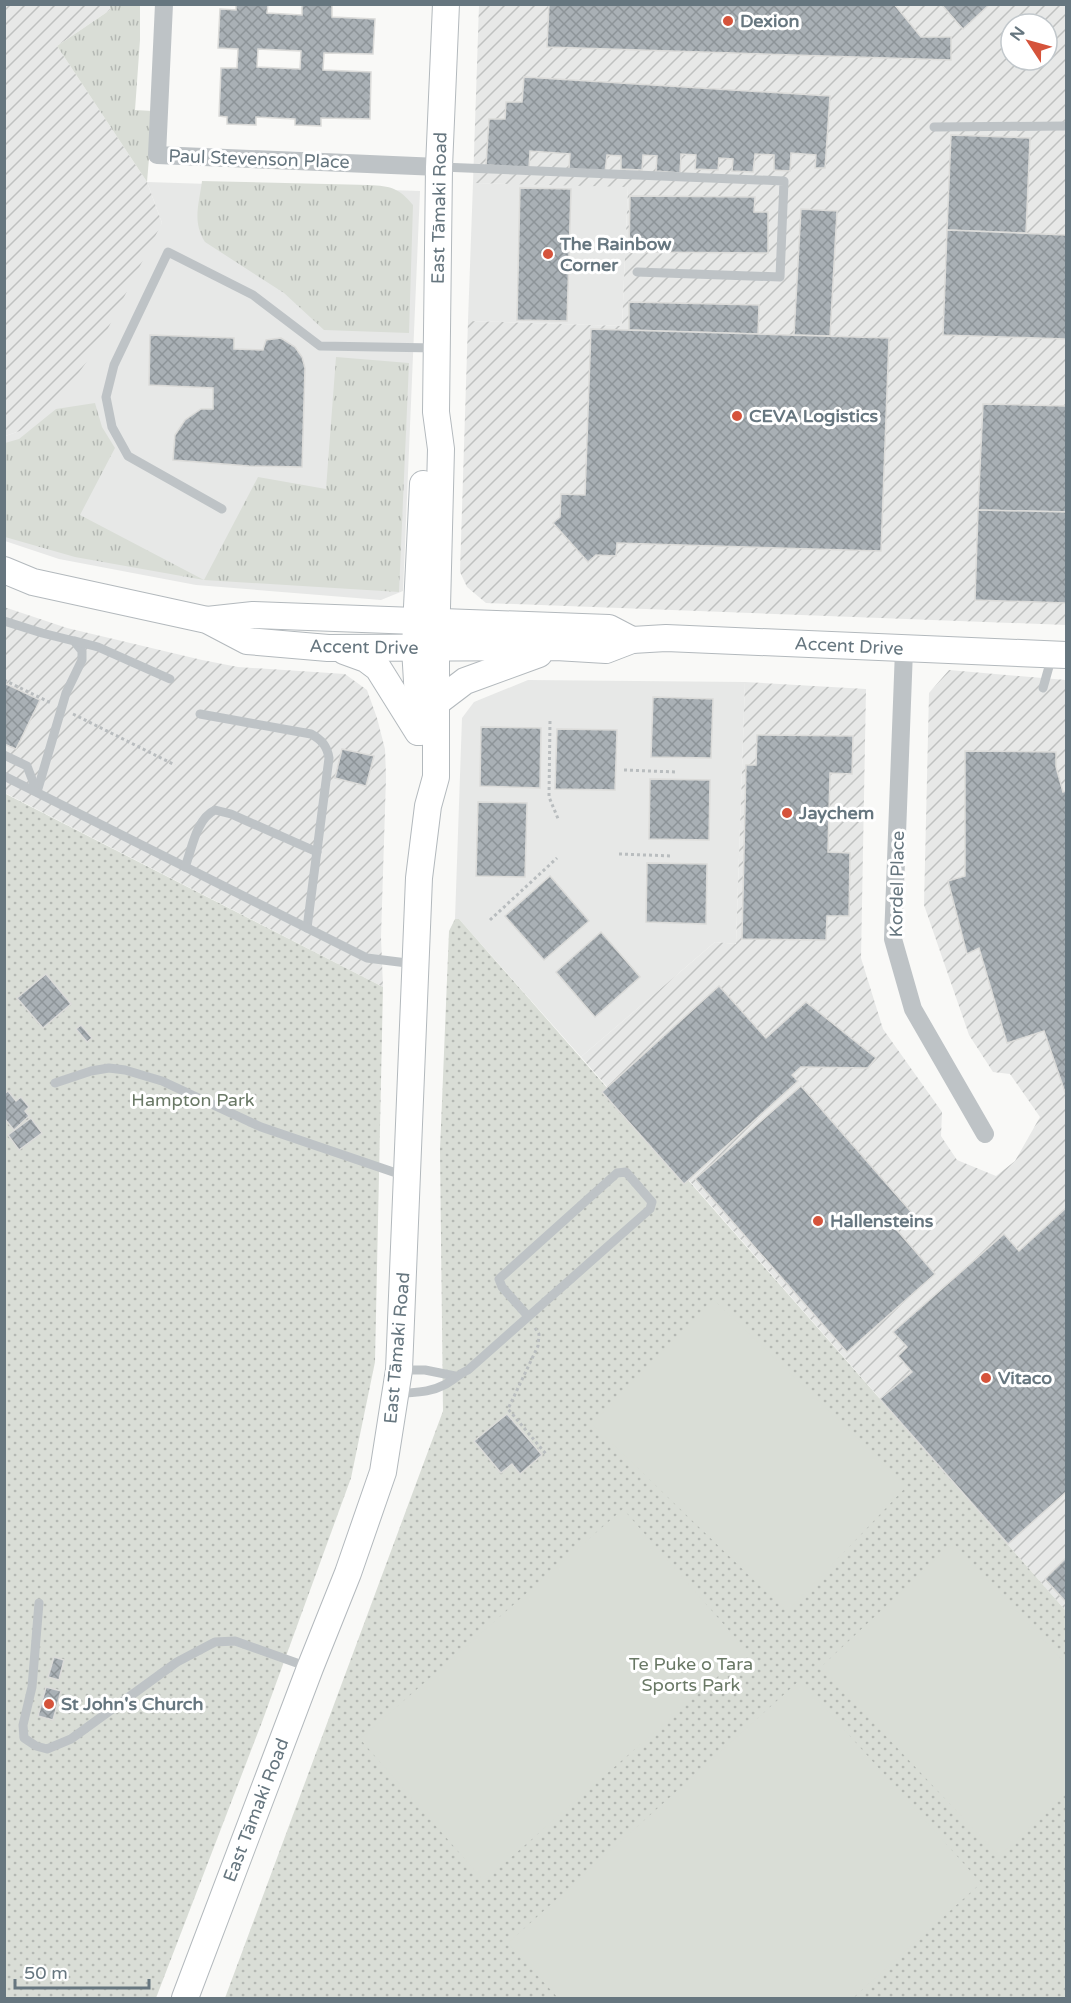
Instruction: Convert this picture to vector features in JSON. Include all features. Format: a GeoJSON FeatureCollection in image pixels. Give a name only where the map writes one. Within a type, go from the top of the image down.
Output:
{"type":"FeatureCollection","features":[{"type":"Feature","properties":{"kind":"main road","name":"East Tāmaki Road"},"geometry":{"type":"LineString","coordinates":[[428,806],[420,776],[426,635],[425,449],[436,412],[439,167],[446,4]]}},
{"type":"Feature","properties":{"kind":"main road","name":"Accent Drive"},"geometry":{"type":"LineString","coordinates":[[4,570],[33,582],[207,620],[247,641],[328,648],[426,635],[609,628],[632,640]]}},
{"type":"Feature","properties":{"kind":"main road","name":"Accent Drive"},"geometry":{"type":"LineString","coordinates":[[207,620],[253,615],[426,635],[606,650],[632,640],[666,638],[1059,656]]}},
{"type":"Feature","properties":{"kind":"main road","name":"East Tāmaki Road"},"geometry":{"type":"LineString","coordinates":[[185,1998],[348,1573],[383,1472],[397,1382],[420,878],[428,806],[436,777],[436,703],[426,635]]}},
{"type":"Feature","properties":{"kind":"main road"},"geometry":{"type":"LineString","coordinates":[[436,703],[465,681],[556,647]]}},
{"type":"Feature","properties":{"kind":"main road"},"geometry":{"type":"LineString","coordinates":[[328,648],[366,659],[378,668],[420,735]]}},
{"type":"Feature","properties":{"kind":"street","name":"Paul Stevenson Place"},"geometry":{"type":"LineString","coordinates":[[164,4],[157,155],[439,167]]}},
{"type":"Feature","properties":{"kind":"street","name":"Kordel Place"},"geometry":{"type":"LineString","coordinates":[[904,650],[893,939],[913,1009],[985,1134]]}},
{"type":"Feature","properties":{"kind":"lane"},"geometry":{"type":"LineString","coordinates":[[934,127],[1066,126]]}},
{"type":"Feature","properties":{"kind":"lane"},"geometry":{"type":"LineString","coordinates":[[439,167],[784,181],[780,277],[637,272]]}},
{"type":"Feature","properties":{"kind":"lane"},"geometry":{"type":"LineString","coordinates":[[222,509],[128,456],[112,428],[106,397],[114,365],[168,252],[254,295],[320,346],[436,348]]}},
{"type":"Feature","properties":{"kind":"lane"},"geometry":{"type":"LineString","coordinates":[[4,621],[98,647],[170,679]]}},
{"type":"Feature","properties":{"kind":"lane"},"geometry":{"type":"LineString","coordinates":[[37,792],[61,709],[82,660],[82,651],[74,641]]}},
{"type":"Feature","properties":{"kind":"lane"},"geometry":{"type":"LineString","coordinates":[[1043,688],[1059,656]]}},
{"type":"Feature","properties":{"kind":"lane"},"geometry":{"type":"LineString","coordinates":[[200,714],[303,732],[323,742],[327,749],[329,758],[307,928]]}},
{"type":"Feature","properties":{"kind":"lane"},"geometry":{"type":"LineString","coordinates":[[4,755],[27,766],[37,792]]}},
{"type":"Feature","properties":{"kind":"lane"},"geometry":{"type":"LineString","coordinates":[[4,776],[367,958],[416,964]]}},
{"type":"Feature","properties":{"kind":"lane"},"geometry":{"type":"LineString","coordinates":[[185,867],[203,820],[208,813],[215,810],[231,814],[317,852]]}},
{"type":"Feature","properties":{"kind":"lane"},"geometry":{"type":"LineString","coordinates":[[55,1083],[91,1071],[109,1068],[125,1070],[162,1082],[261,1127],[407,1177]]}},
{"type":"Feature","properties":{"kind":"lane"},"geometry":{"type":"LineString","coordinates":[[397,1382],[429,1391],[446,1384],[455,1376],[468,1370],[652,1206],[650,1199],[626,1172],[617,1173],[499,1279],[502,1287],[527,1316]]}},
{"type":"Feature","properties":{"kind":"lane"},"geometry":{"type":"LineString","coordinates":[[397,1382],[425,1370],[455,1376]]}},
{"type":"Feature","properties":{"kind":"lane"},"geometry":{"type":"LineString","coordinates":[[39,1603],[32,1687],[23,1725],[24,1738],[46,1749],[71,1739],[177,1662],[215,1642],[235,1641],[310,1668]]}},
{"type":"Feature","properties":{"kind":"path"},"geometry":{"type":"LineString","coordinates":[[4,680],[175,765]]}},
{"type":"Feature","properties":{"kind":"path"},"geometry":{"type":"LineString","coordinates":[[550,722],[549,797],[559,821]]}},
{"type":"Feature","properties":{"kind":"path"},"geometry":{"type":"LineString","coordinates":[[624,770],[676,772]]}},
{"type":"Feature","properties":{"kind":"path"},"geometry":{"type":"LineString","coordinates":[[619,854],[673,855]]}},
{"type":"Feature","properties":{"kind":"path"},"geometry":{"type":"LineString","coordinates":[[490,920],[557,858]]}},
{"type":"Feature","properties":{"kind":"path"},"geometry":{"type":"LineString","coordinates":[[527,1316],[538,1334],[538,1346],[508,1409],[546,1454]]}},
{"type":"Feature","properties":{"kind":"shaded area"},"geometry":{"type":"Polygon","coordinates":[[[5,5],[110,5],[110,10],[57,46],[147,182],[162,223],[101,342],[62,396],[20,431],[5,436],[5,5]]]}},
{"type":"Feature","properties":{"kind":"shaded area"},"geometry":{"type":"Polygon","coordinates":[[[479,5],[1066,5],[1066,625],[486,603],[467,587],[460,572],[468,321],[622,326],[628,187],[473,183],[479,5]]]}},
{"type":"Feature","properties":{"kind":"shaded area"},"geometry":{"type":"Polygon","coordinates":[[[147,182],[420,191],[403,591],[381,600],[196,585],[59,559],[5,541],[5,436],[20,431],[162,223],[147,182]]]}},
{"type":"Feature","properties":{"kind":"shaded area","name":"The Rainbow Corner"},"geometry":{"type":"Polygon","coordinates":[[[473,183],[628,186],[622,326],[468,321],[473,183]]]}},
{"type":"Feature","properties":{"kind":"shaded area"},"geometry":{"type":"Polygon","coordinates":[[[4,607],[67,628],[202,660],[238,667],[345,674],[367,690],[385,749],[381,937],[383,987],[5,793],[4,607]]]}},
{"type":"Feature","properties":{"kind":"shaded area"},"geometry":{"type":"Polygon","coordinates":[[[949,670],[1066,680],[1066,1611],[581,1057],[715,942],[736,944],[745,682],[866,689],[861,958],[883,1029],[942,1112],[941,1136],[957,1160],[996,1176],[1015,1161],[1040,1117],[1010,1074],[993,1072],[969,1035],[924,905],[929,693],[949,670]]]}},
{"type":"Feature","properties":{"kind":"shaded area"},"geometry":{"type":"Polygon","coordinates":[[[528,680],[745,682],[736,944],[715,942],[581,1057],[459,919],[455,919],[462,718],[474,702],[528,680]]]}},
{"type":"Feature","properties":{"kind":"green space"},"geometry":{"type":"Polygon","coordinates":[[[110,5],[140,5],[135,110],[153,111],[147,182],[57,46],[110,10],[110,5]]]}},
{"type":"Feature","properties":{"kind":"green space"},"geometry":{"type":"Polygon","coordinates":[[[202,181],[369,185],[389,187],[399,191],[413,205],[409,333],[324,330],[284,293],[205,242],[198,220],[202,181]]]}},
{"type":"Feature","properties":{"kind":"green space"},"geometry":{"type":"Polygon","coordinates":[[[336,357],[409,363],[399,592],[204,580],[258,477],[326,489],[336,357]]]}},
{"type":"Feature","properties":{"kind":"green space"},"geometry":{"type":"Polygon","coordinates":[[[95,403],[102,427],[115,448],[80,515],[204,580],[75,557],[5,537],[5,443],[19,439],[56,409],[95,403]]]}},
{"type":"Feature","properties":{"kind":"green space","name":"Hampton Park"},"geometry":{"type":"Polygon","coordinates":[[[4,793],[383,987],[375,1362],[351,1478],[262,1722],[156,1998],[5,1998],[4,793]]]}},
{"type":"Feature","properties":{"kind":"green space","name":"Te Puke o Tara Sports Park"},"geometry":{"type":"Polygon","coordinates":[[[455,919],[459,919],[1066,1611],[1066,1998],[225,1998],[443,1411],[440,1150],[449,931],[455,919]]]}},
{"type":"Feature","properties":{"kind":"green space"},"geometry":{"type":"Polygon","coordinates":[[[713,1299],[907,1486],[787,1612],[592,1424],[713,1299]]]}},
{"type":"Feature","properties":{"kind":"green space"},"geometry":{"type":"Polygon","coordinates":[[[623,1509],[747,1651],[484,1881],[360,1739],[623,1509]]]}},
{"type":"Feature","properties":{"kind":"green space"},"geometry":{"type":"Polygon","coordinates":[[[953,1543],[1066,1664],[1066,1793],[999,1856],[821,1667],[953,1543]]]}},
{"type":"Feature","properties":{"kind":"green space"},"geometry":{"type":"Polygon","coordinates":[[[800,1680],[981,1883],[853,1998],[558,1998],[508,1943],[800,1680]]]}},
{"type":"Feature","properties":{"kind":"building"},"geometry":{"type":"Polygon","coordinates":[[[236,4],[268,4],[267,13],[302,15],[302,4],[332,5],[332,17],[375,19],[373,54],[324,53],[323,70],[371,72],[370,119],[321,118],[321,126],[295,125],[295,119],[256,117],[256,125],[227,124],[227,117],[219,116],[221,68],[237,68],[238,49],[218,48],[220,9],[236,10],[236,4]],[[258,49],[257,67],[300,69],[301,51],[258,49]]]}},
{"type":"Feature","properties":{"kind":"building","name":"Dexion"},"geometry":{"type":"Polygon","coordinates":[[[549,4],[894,4],[921,37],[951,37],[951,60],[547,47],[549,4]]]}},
{"type":"Feature","properties":{"kind":"building"},"geometry":{"type":"Polygon","coordinates":[[[941,4],[990,4],[963,29],[941,4]]]}},
{"type":"Feature","properties":{"kind":"building"},"geometry":{"type":"Polygon","coordinates":[[[524,77],[830,96],[825,168],[815,168],[816,155],[791,153],[790,171],[774,170],[774,155],[755,154],[753,172],[732,171],[733,159],[719,158],[718,170],[695,169],[696,155],[681,154],[680,173],[656,171],[657,156],[643,155],[642,170],[621,169],[621,156],[607,155],[605,172],[569,169],[570,154],[530,151],[529,168],[486,165],[489,119],[505,119],[506,102],[522,102],[524,77]]]}},
{"type":"Feature","properties":{"kind":"building"},"geometry":{"type":"Polygon","coordinates":[[[951,135],[1030,138],[1026,233],[947,230],[951,135]]]}},
{"type":"Feature","properties":{"kind":"building"},"geometry":{"type":"Polygon","coordinates":[[[520,188],[571,189],[567,321],[517,320],[520,188]]]}},
{"type":"Feature","properties":{"kind":"building"},"geometry":{"type":"Polygon","coordinates":[[[630,196],[755,197],[754,212],[768,212],[768,253],[629,252],[630,196]]]}},
{"type":"Feature","properties":{"kind":"building"},"geometry":{"type":"Polygon","coordinates":[[[801,209],[837,211],[830,336],[794,335],[801,209]]]}},
{"type":"Feature","properties":{"kind":"building"},"geometry":{"type":"Polygon","coordinates":[[[947,230],[1066,235],[1066,339],[943,335],[947,230]]]}},
{"type":"Feature","properties":{"kind":"building"},"geometry":{"type":"Polygon","coordinates":[[[629,302],[759,305],[758,334],[629,330],[629,302]]]}},
{"type":"Feature","properties":{"kind":"building","name":"CEVA Logistics"},"geometry":{"type":"Polygon","coordinates":[[[591,329],[889,338],[881,551],[617,543],[616,556],[596,555],[588,562],[553,523],[560,517],[561,494],[585,495],[591,329]]]}},
{"type":"Feature","properties":{"kind":"building"},"geometry":{"type":"Polygon","coordinates":[[[150,335],[234,338],[234,349],[263,350],[266,340],[281,338],[295,347],[302,357],[305,368],[302,467],[249,466],[173,460],[175,435],[185,420],[201,409],[213,409],[213,388],[149,385],[150,335]]]}},
{"type":"Feature","properties":{"kind":"building"},"geometry":{"type":"Polygon","coordinates":[[[983,404],[1066,406],[1066,512],[978,510],[983,404]]]}},
{"type":"Feature","properties":{"kind":"building"},"geometry":{"type":"Polygon","coordinates":[[[978,510],[1066,512],[1066,603],[975,600],[978,510]]]}},
{"type":"Feature","properties":{"kind":"building"},"geometry":{"type":"Polygon","coordinates":[[[4,683],[40,700],[16,749],[4,744],[4,683]]]}},
{"type":"Feature","properties":{"kind":"building"},"geometry":{"type":"Polygon","coordinates":[[[653,697],[713,699],[711,758],[651,757],[653,697]]]}},
{"type":"Feature","properties":{"kind":"building"},"geometry":{"type":"Polygon","coordinates":[[[481,727],[541,728],[540,788],[480,786],[481,727]]]}},
{"type":"Feature","properties":{"kind":"building"},"geometry":{"type":"Polygon","coordinates":[[[557,729],[617,730],[615,790],[555,789],[557,729]]]}},
{"type":"Feature","properties":{"kind":"building","name":"Jaychem"},"geometry":{"type":"Polygon","coordinates":[[[757,735],[853,736],[852,774],[830,773],[828,852],[850,853],[849,916],[827,916],[826,940],[742,939],[746,765],[756,765],[757,735]]]}},
{"type":"Feature","properties":{"kind":"building"},"geometry":{"type":"Polygon","coordinates":[[[342,749],[374,756],[366,786],[335,778],[342,749]]]}},
{"type":"Feature","properties":{"kind":"building"},"geometry":{"type":"Polygon","coordinates":[[[965,751],[1056,752],[1056,767],[1063,792],[1066,791],[1066,1095],[1044,1031],[1007,1043],[979,948],[967,954],[948,881],[965,876],[965,751]]]}},
{"type":"Feature","properties":{"kind":"building"},"geometry":{"type":"Polygon","coordinates":[[[650,779],[710,780],[709,840],[649,839],[650,779]]]}},
{"type":"Feature","properties":{"kind":"building"},"geometry":{"type":"Polygon","coordinates":[[[478,802],[527,803],[525,877],[476,876],[478,802]]]}},
{"type":"Feature","properties":{"kind":"building"},"geometry":{"type":"Polygon","coordinates":[[[647,863],[707,864],[706,924],[646,922],[647,863]]]}},
{"type":"Feature","properties":{"kind":"building"},"geometry":{"type":"Polygon","coordinates":[[[550,876],[589,921],[544,960],[505,916],[550,876]]]}},
{"type":"Feature","properties":{"kind":"building"},"geometry":{"type":"Polygon","coordinates":[[[601,932],[640,977],[595,1017],[556,972],[601,932]]]}},
{"type":"Feature","properties":{"kind":"building"},"geometry":{"type":"Polygon","coordinates":[[[46,974],[71,1004],[43,1028],[17,998],[46,974]]]}},
{"type":"Feature","properties":{"kind":"building"},"geometry":{"type":"Polygon","coordinates":[[[719,986],[766,1038],[806,1002],[876,1058],[868,1068],[801,1067],[792,1075],[798,1081],[684,1184],[602,1092],[719,986]]]}},
{"type":"Feature","properties":{"kind":"building"},"geometry":{"type":"Polygon","coordinates":[[[81,1025],[92,1038],[87,1042],[76,1029],[81,1025]]]}},
{"type":"Feature","properties":{"kind":"building","name":"Hallensteins"},"geometry":{"type":"Polygon","coordinates":[[[801,1086],[913,1214],[896,1229],[935,1274],[847,1352],[695,1179],[801,1086]]]}},
{"type":"Feature","properties":{"kind":"building"},"geometry":{"type":"Polygon","coordinates":[[[8,1091],[16,1101],[21,1097],[29,1107],[25,1111],[29,1116],[14,1130],[4,1118],[4,1094],[8,1091]]]}},
{"type":"Feature","properties":{"kind":"building"},"geometry":{"type":"Polygon","coordinates":[[[31,1118],[42,1133],[19,1150],[8,1135],[31,1118]]]}},
{"type":"Feature","properties":{"kind":"building","name":"Vitaco"},"geometry":{"type":"Polygon","coordinates":[[[1066,1208],[1066,1492],[1008,1544],[880,1399],[912,1372],[898,1356],[907,1347],[893,1332],[1004,1234],[1019,1251],[1066,1208]]]}},
{"type":"Feature","properties":{"kind":"building"},"geometry":{"type":"Polygon","coordinates":[[[507,1414],[542,1455],[520,1474],[512,1464],[501,1473],[474,1441],[507,1414]]]}},
{"type":"Feature","properties":{"kind":"building"},"geometry":{"type":"Polygon","coordinates":[[[1066,1558],[1066,1602],[1045,1579],[1066,1558]]]}},
{"type":"Feature","properties":{"kind":"building"},"geometry":{"type":"Polygon","coordinates":[[[54,1657],[64,1660],[59,1680],[48,1677],[54,1657]]]}},
{"type":"Feature","properties":{"kind":"building","name":"St John's Church"},"geometry":{"type":"Polygon","coordinates":[[[46,1687],[61,1691],[53,1720],[38,1716],[46,1687]]]}},
{"type":"Feature","properties":{"kind":"place","name":"Dexion"},"geometry":{"type":"Point","coordinates":[728,21]}},
{"type":"Feature","properties":{"kind":"place","name":"The Rainbow Corner"},"geometry":{"type":"Point","coordinates":[548,254]}},
{"type":"Feature","properties":{"kind":"place","name":"CEVA Logistics"},"geometry":{"type":"Point","coordinates":[737,416]}},
{"type":"Feature","properties":{"kind":"place","name":"Jaychem"},"geometry":{"type":"Point","coordinates":[787,813]}},
{"type":"Feature","properties":{"kind":"place","name":"Hallensteins"},"geometry":{"type":"Point","coordinates":[818,1221]}},
{"type":"Feature","properties":{"kind":"place","name":"Vitaco"},"geometry":{"type":"Point","coordinates":[986,1378]}},
{"type":"Feature","properties":{"kind":"place","name":"St John's Church"},"geometry":{"type":"Point","coordinates":[49,1704]}}]}
